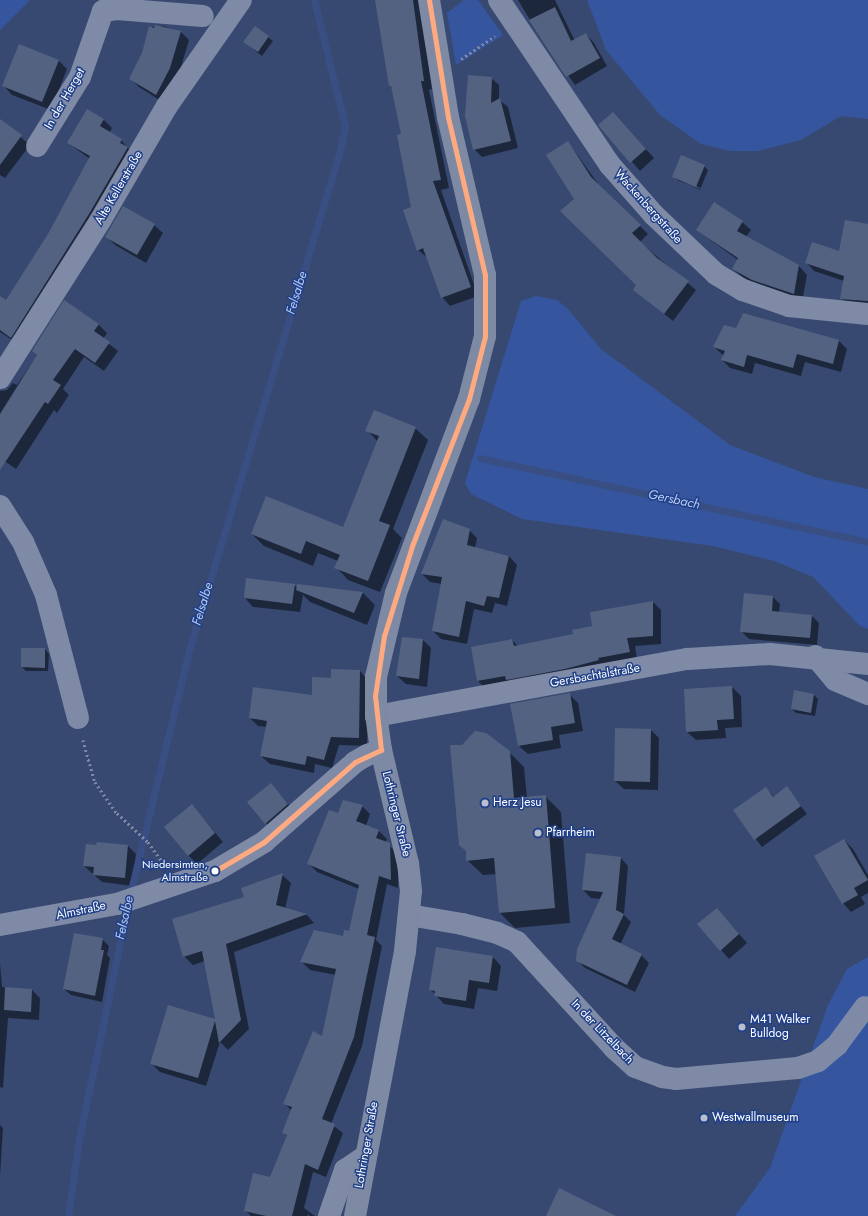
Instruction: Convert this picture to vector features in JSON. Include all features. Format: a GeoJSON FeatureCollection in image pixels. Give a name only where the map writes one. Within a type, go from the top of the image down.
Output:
{"type":"FeatureCollection","features":[{"type":"Feature","properties":{"kind":"main road","name":"Lothringer Straße"},"geometry":{"type":"LineString","coordinates":[[355,1216],[364,1157],[409,915],[411,891],[408,864],[381,750],[376,716],[376,677],[394,600],[469,399],[485,336],[485,275],[448,117],[429,0]]}},
{"type":"Feature","properties":{"kind":"street","name":"Alte Kellerstraße"},"geometry":{"type":"LineString","coordinates":[[0,378],[100,221],[167,106],[241,0]]}},
{"type":"Feature","properties":{"kind":"street","name":"Wackenbergstraße"},"geometry":{"type":"LineString","coordinates":[[499,0],[516,22],[610,165],[654,215],[716,274],[743,290],[790,306],[868,314]]}},
{"type":"Feature","properties":{"kind":"street","name":"In der Herget"},"geometry":{"type":"LineString","coordinates":[[38,146],[80,77],[103,11],[117,9],[201,8],[216,37]]}},
{"type":"Feature","properties":{"kind":"street"},"geometry":{"type":"LineString","coordinates":[[0,506],[23,542],[46,595],[78,718]]}},
{"type":"Feature","properties":{"kind":"street","name":"Gersbachtalstraße"},"geometry":{"type":"LineString","coordinates":[[376,716],[688,659],[735,654],[815,656],[868,664]]}},
{"type":"Feature","properties":{"kind":"street"},"geometry":{"type":"LineString","coordinates":[[815,656],[835,680],[868,694]]}},
{"type":"Feature","properties":{"kind":"street","name":"Almstraße"},"geometry":{"type":"LineString","coordinates":[[0,925],[117,904],[180,885],[239,859],[276,832],[355,762],[381,750]]}},
{"type":"Feature","properties":{"kind":"street","name":"In der Litzelbach"},"geometry":{"type":"LineString","coordinates":[[409,915],[462,924],[496,933],[516,942],[614,1048],[635,1067],[662,1077],[676,1079],[798,1068],[818,1061],[837,1046],[864,1006]]}},
{"type":"Feature","properties":{"kind":"street"},"geometry":{"type":"LineString","coordinates":[[330,1216],[345,1170],[364,1157]]}},
{"type":"Feature","properties":{"kind":"path"},"geometry":{"type":"LineString","coordinates":[[464,57],[516,22]]}},
{"type":"Feature","properties":{"kind":"path"},"geometry":{"type":"LineString","coordinates":[[78,718],[95,782],[117,813],[138,836],[148,842]]}},
{"type":"Feature","properties":{"kind":"shaded area"},"geometry":{"type":"Polygon","coordinates":[[[0,0],[30,0],[0,30],[0,0]]]}},
{"type":"Feature","properties":{"kind":"shaded area"},"geometry":{"type":"Polygon","coordinates":[[[464,0],[478,0],[503,35],[456,65],[447,13],[464,0]]]}},
{"type":"Feature","properties":{"kind":"shaded area"},"geometry":{"type":"Polygon","coordinates":[[[587,0],[868,0],[868,119],[841,116],[801,140],[758,151],[730,151],[701,144],[660,115],[606,50],[587,0]]]}},
{"type":"Feature","properties":{"kind":"shaded area"},"geometry":{"type":"Polygon","coordinates":[[[536,296],[557,300],[568,309],[601,349],[730,445],[814,477],[868,489],[868,629],[860,626],[813,577],[774,561],[713,546],[522,519],[471,494],[465,483],[521,301],[536,296]]]}},
{"type":"Feature","properties":{"kind":"shaded area"},"geometry":{"type":"Polygon","coordinates":[[[868,957],[868,1216],[735,1216],[770,1168],[828,1005],[847,969],[868,957]]]}},
{"type":"Feature","properties":{"kind":"building"},"geometry":{"type":"Polygon","coordinates":[[[375,0],[413,0],[424,81],[421,81],[441,180],[433,181],[471,287],[441,298],[423,248],[417,251],[403,210],[411,207],[397,135],[401,134],[391,86],[389,86],[375,0]]]}},
{"type":"Feature","properties":{"kind":"building"},"geometry":{"type":"Polygon","coordinates":[[[555,7],[571,41],[586,33],[600,58],[566,77],[529,20],[555,7]]]}},
{"type":"Feature","properties":{"kind":"building"},"geometry":{"type":"Polygon","coordinates":[[[155,25],[181,31],[170,68],[156,95],[129,79],[142,53],[149,26],[154,28],[155,25]]]}},
{"type":"Feature","properties":{"kind":"building"},"geometry":{"type":"Polygon","coordinates":[[[255,26],[269,36],[258,52],[243,42],[255,26]]]}},
{"type":"Feature","properties":{"kind":"building"},"geometry":{"type":"Polygon","coordinates":[[[19,44],[59,60],[42,102],[2,86],[19,44]]]}},
{"type":"Feature","properties":{"kind":"building"},"geometry":{"type":"Polygon","coordinates":[[[468,75],[492,77],[491,103],[500,98],[511,141],[473,150],[465,116],[468,75]]]}},
{"type":"Feature","properties":{"kind":"building"},"geometry":{"type":"Polygon","coordinates":[[[87,109],[104,119],[100,126],[122,139],[120,143],[128,147],[89,214],[11,338],[0,330],[0,296],[6,300],[48,234],[90,156],[67,143],[87,109]]]}},
{"type":"Feature","properties":{"kind":"building"},"geometry":{"type":"Polygon","coordinates":[[[613,112],[646,149],[630,163],[598,125],[613,112]]]}},
{"type":"Feature","properties":{"kind":"building"},"geometry":{"type":"Polygon","coordinates":[[[0,119],[22,135],[0,165],[0,119]]]}},
{"type":"Feature","properties":{"kind":"building"},"geometry":{"type":"Polygon","coordinates":[[[568,141],[591,177],[641,225],[632,233],[657,258],[689,281],[664,314],[633,290],[636,285],[560,211],[574,199],[546,155],[568,141]]]}},
{"type":"Feature","properties":{"kind":"building"},"geometry":{"type":"Polygon","coordinates":[[[681,155],[705,165],[696,187],[672,177],[681,155]]]}},
{"type":"Feature","properties":{"kind":"building"},"geometry":{"type":"Polygon","coordinates":[[[714,202],[743,221],[737,231],[799,265],[794,294],[752,280],[732,269],[738,258],[696,230],[714,202]]]}},
{"type":"Feature","properties":{"kind":"building"},"geometry":{"type":"Polygon","coordinates":[[[123,206],[155,224],[137,255],[105,237],[123,206]]]}},
{"type":"Feature","properties":{"kind":"building"},"geometry":{"type":"Polygon","coordinates":[[[845,220],[868,224],[868,301],[840,299],[844,276],[805,263],[812,242],[839,251],[845,220]]]}},
{"type":"Feature","properties":{"kind":"building"},"geometry":{"type":"Polygon","coordinates":[[[64,300],[99,324],[94,331],[110,342],[95,363],[75,349],[53,380],[61,385],[48,404],[45,402],[0,470],[0,414],[37,355],[32,351],[64,300]]]}},
{"type":"Feature","properties":{"kind":"building"},"geometry":{"type":"Polygon","coordinates":[[[743,313],[839,340],[833,364],[797,354],[793,368],[747,355],[744,367],[721,360],[725,351],[713,347],[724,325],[736,328],[743,313]]]}},
{"type":"Feature","properties":{"kind":"building"},"geometry":{"type":"Polygon","coordinates":[[[374,410],[416,427],[379,521],[390,525],[368,581],[334,568],[340,555],[306,541],[301,554],[251,534],[266,496],[343,527],[379,436],[365,431],[374,410]]]}},
{"type":"Feature","properties":{"kind":"building"},"geometry":{"type":"Polygon","coordinates":[[[443,519],[470,529],[467,545],[509,556],[499,598],[487,596],[484,606],[466,601],[459,637],[432,631],[442,577],[421,574],[443,519]]]}},
{"type":"Feature","properties":{"kind":"building"},"geometry":{"type":"Polygon","coordinates":[[[246,578],[295,584],[292,604],[244,598],[246,578]]]}},
{"type":"Feature","properties":{"kind":"building"},"geometry":{"type":"Polygon","coordinates":[[[297,584],[363,592],[354,613],[296,590],[297,584]]]}},
{"type":"Feature","properties":{"kind":"building"},"geometry":{"type":"Polygon","coordinates":[[[744,593],[773,596],[772,611],[812,615],[810,638],[740,632],[744,593]]]}},
{"type":"Feature","properties":{"kind":"building"},"geometry":{"type":"Polygon","coordinates":[[[653,601],[653,636],[627,638],[630,652],[598,658],[599,660],[565,669],[506,680],[505,676],[477,681],[471,647],[512,639],[514,646],[573,634],[572,630],[592,626],[590,612],[653,601]]]}},
{"type":"Feature","properties":{"kind":"building"},"geometry":{"type":"Polygon","coordinates":[[[402,637],[423,639],[419,679],[396,676],[402,637]]]}},
{"type":"Feature","properties":{"kind":"building"},"geometry":{"type":"Polygon","coordinates":[[[21,648],[45,648],[45,668],[21,667],[21,648]]]}},
{"type":"Feature","properties":{"kind":"building"},"geometry":{"type":"Polygon","coordinates":[[[331,669],[360,670],[359,738],[331,737],[324,760],[307,756],[305,765],[260,756],[267,721],[249,718],[253,687],[312,695],[312,677],[331,678],[331,669]]]}},
{"type":"Feature","properties":{"kind":"building"},"geometry":{"type":"Polygon","coordinates":[[[732,686],[734,719],[717,720],[718,730],[686,732],[684,689],[732,686]]]}},
{"type":"Feature","properties":{"kind":"building"},"geometry":{"type":"Polygon","coordinates":[[[794,690],[814,694],[811,713],[791,709],[794,690]]]}},
{"type":"Feature","properties":{"kind":"building"},"geometry":{"type":"Polygon","coordinates":[[[570,693],[575,723],[551,727],[553,740],[518,746],[510,704],[570,693]]]}},
{"type":"Feature","properties":{"kind":"building"},"geometry":{"type":"Polygon","coordinates":[[[615,728],[651,729],[650,782],[614,781],[615,728]]]}},
{"type":"Feature","properties":{"kind":"building"},"geometry":{"type":"Polygon","coordinates":[[[475,731],[486,733],[510,751],[514,798],[546,795],[555,908],[499,913],[494,858],[466,861],[466,851],[459,845],[450,745],[462,745],[475,731]]]}},
{"type":"Feature","properties":{"kind":"building"},"geometry":{"type":"Polygon","coordinates":[[[271,783],[288,804],[265,824],[247,802],[271,783]]]}},
{"type":"Feature","properties":{"kind":"building"},"geometry":{"type":"Polygon","coordinates":[[[787,786],[801,806],[754,840],[733,810],[766,787],[773,797],[787,786]]]}},
{"type":"Feature","properties":{"kind":"building"},"geometry":{"type":"Polygon","coordinates":[[[343,800],[363,805],[356,821],[379,830],[376,838],[390,843],[391,880],[379,876],[367,935],[375,937],[354,1037],[322,1119],[335,1124],[318,1170],[305,1164],[292,1216],[266,1216],[244,1211],[253,1173],[270,1177],[287,1135],[282,1133],[292,1107],[283,1104],[313,1031],[322,1036],[336,969],[300,962],[314,930],[343,936],[344,930],[349,931],[359,885],[307,864],[329,810],[338,813],[343,800]]]}},
{"type":"Feature","properties":{"kind":"building"},"geometry":{"type":"Polygon","coordinates":[[[192,804],[215,833],[188,856],[164,827],[192,804]]]}},
{"type":"Feature","properties":{"kind":"building"},"geometry":{"type":"Polygon","coordinates":[[[844,839],[868,880],[854,888],[858,895],[842,904],[814,856],[844,839]]]}},
{"type":"Feature","properties":{"kind":"building"},"geometry":{"type":"Polygon","coordinates":[[[97,842],[128,845],[125,878],[93,875],[94,867],[83,866],[86,844],[96,845],[97,842]]]}},
{"type":"Feature","properties":{"kind":"building"},"geometry":{"type":"Polygon","coordinates":[[[586,853],[621,857],[616,910],[624,914],[612,939],[642,954],[627,985],[576,961],[577,949],[603,892],[582,890],[586,853]]]}},
{"type":"Feature","properties":{"kind":"building"},"geometry":{"type":"Polygon","coordinates":[[[283,873],[276,905],[307,914],[226,944],[241,1020],[219,1043],[215,1021],[198,1078],[150,1064],[168,1005],[215,1019],[202,951],[183,957],[172,919],[244,897],[241,888],[283,873]]]}},
{"type":"Feature","properties":{"kind":"building"},"geometry":{"type":"Polygon","coordinates":[[[717,908],[739,934],[720,951],[697,924],[717,908]]]}},
{"type":"Feature","properties":{"kind":"building"},"geometry":{"type":"Polygon","coordinates":[[[74,933],[103,938],[101,950],[104,950],[95,996],[63,989],[74,933]]]}},
{"type":"Feature","properties":{"kind":"building"},"geometry":{"type":"Polygon","coordinates":[[[436,947],[493,956],[489,983],[469,980],[466,1001],[434,996],[435,991],[429,990],[436,947]]]}},
{"type":"Feature","properties":{"kind":"building"},"geometry":{"type":"Polygon","coordinates":[[[5,987],[32,989],[31,1012],[4,1010],[5,987]]]}},
{"type":"Feature","properties":{"kind":"building"},"geometry":{"type":"Polygon","coordinates":[[[559,1188],[616,1216],[546,1216],[559,1188]]]}},
{"type":"Feature","properties":{"kind":"waterway","name":"Felsalbe"},"geometry":{"type":"LineString","coordinates":[[68,1216],[79,1139],[132,886],[190,647],[339,154],[345,126],[314,0]]}},
{"type":"Feature","properties":{"kind":"waterway","name":"Gersbach"},"geometry":{"type":"LineString","coordinates":[[480,458],[868,542]]}},
{"type":"Feature","properties":{"kind":"transit line"},"geometry":{"type":"LineString","coordinates":[[381,750],[375,696],[384,636],[412,546],[469,399],[485,336],[485,275],[448,117],[429,0]]}},
{"type":"Feature","properties":{"kind":"transit line"},"geometry":{"type":"LineString","coordinates":[[215,871],[264,842],[355,762],[381,750]]}},
{"type":"Feature","properties":{"kind":"place","name":"Herz Jesu"},"geometry":{"type":"Point","coordinates":[485,803]}},
{"type":"Feature","properties":{"kind":"place","name":"Pfarrheim"},"geometry":{"type":"Point","coordinates":[538,833]}},
{"type":"Feature","properties":{"kind":"place","name":"Niedersimten, Almstraße"},"geometry":{"type":"Point","coordinates":[215,871]}},
{"type":"Feature","properties":{"kind":"place","name":"M41 Walker Bulldog"},"geometry":{"type":"Point","coordinates":[742,1027]}},
{"type":"Feature","properties":{"kind":"place","name":"Westwallmuseum"},"geometry":{"type":"Point","coordinates":[704,1118]}}]}
